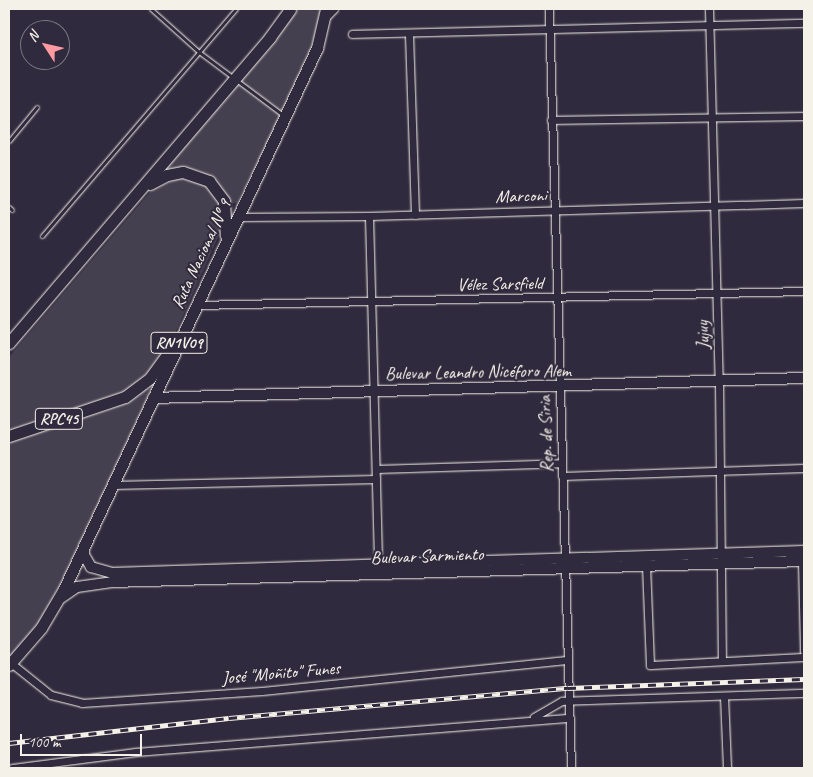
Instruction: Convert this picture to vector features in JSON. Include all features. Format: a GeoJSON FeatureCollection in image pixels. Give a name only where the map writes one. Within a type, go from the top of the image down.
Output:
{"type":"FeatureCollection","features":[{"type":"Feature","properties":{"kind":"main road","name":"RN1V09"},"geometry":{"type":"LineString","coordinates":[[9,345],[234,79],[290,9]]}},
{"type":"Feature","properties":{"kind":"main road","name":"Ruta Nacional Nº 9"},"geometry":{"type":"LineString","coordinates":[[10,664],[58,603],[317,48],[325,14]]}},
{"type":"Feature","properties":{"kind":"main road","name":"RN1V09"},"geometry":{"type":"LineString","coordinates":[[136,196],[167,175],[188,173],[205,178],[218,190],[224,201],[227,216],[224,247]]}},
{"type":"Feature","properties":{"kind":"main road","name":"RPC45"},"geometry":{"type":"LineString","coordinates":[[9,436],[41,423],[110,404],[150,378],[189,322]]}},
{"type":"Feature","properties":{"kind":"main road","name":"Bulevar Leandro Nicéforo Alem"},"geometry":{"type":"LineString","coordinates":[[153,398],[804,378]]}},
{"type":"Feature","properties":{"kind":"main road","name":"Bulevar Sarmiento"},"geometry":{"type":"LineString","coordinates":[[84,546],[84,555],[91,567],[112,578]]}},
{"type":"Feature","properties":{"kind":"main road","name":"Bulevar Sarmiento"},"geometry":{"type":"LineString","coordinates":[[563,563],[646,565],[721,558]]}},
{"type":"Feature","properties":{"kind":"main road","name":"Bulevar Sarmiento"},"geometry":{"type":"LineString","coordinates":[[58,603],[77,587],[112,578],[721,558],[803,558]]}},
{"type":"Feature","properties":{"kind":"street"},"geometry":{"type":"LineString","coordinates":[[325,14],[334,9]]}},
{"type":"Feature","properties":{"kind":"street","name":"Rep. de Siria"},"geometry":{"type":"LineString","coordinates":[[548,9],[560,386],[563,563],[571,768]]}},
{"type":"Feature","properties":{"kind":"street","name":"Jujuy"},"geometry":{"type":"LineString","coordinates":[[709,9],[719,381],[722,661]]}},
{"type":"Feature","properties":{"kind":"street"},"geometry":{"type":"LineString","coordinates":[[352,34],[804,23]]}},
{"type":"Feature","properties":{"kind":"street"},"geometry":{"type":"LineString","coordinates":[[409,34],[415,215]]}},
{"type":"Feature","properties":{"kind":"street"},"geometry":{"type":"LineString","coordinates":[[551,120],[804,116]]}},
{"type":"Feature","properties":{"kind":"street","name":"Marconi"},"geometry":{"type":"LineString","coordinates":[[238,217],[415,215],[804,203]]}},
{"type":"Feature","properties":{"kind":"street"},"geometry":{"type":"LineString","coordinates":[[369,216],[378,569]]}},
{"type":"Feature","properties":{"kind":"street","name":"Vélez Sarsfield"},"geometry":{"type":"LineString","coordinates":[[196,305],[804,291]]}},
{"type":"Feature","properties":{"kind":"street"},"geometry":{"type":"LineString","coordinates":[[376,469],[562,464]]}},
{"type":"Feature","properties":{"kind":"street"},"geometry":{"type":"LineString","coordinates":[[562,476],[804,468]]}},
{"type":"Feature","properties":{"kind":"street"},"geometry":{"type":"LineString","coordinates":[[112,485],[376,479]]}},
{"type":"Feature","properties":{"kind":"street"},"geometry":{"type":"LineString","coordinates":[[803,558],[804,651]]}},
{"type":"Feature","properties":{"kind":"street"},"geometry":{"type":"LineString","coordinates":[[646,565],[650,665],[804,657]]}},
{"type":"Feature","properties":{"kind":"street","name":"José \"Moñito\" Funes"},"geometry":{"type":"LineString","coordinates":[[10,664],[51,695],[82,703],[262,691],[566,660]]}},
{"type":"Feature","properties":{"kind":"street"},"geometry":{"type":"LineString","coordinates":[[532,719],[554,704],[569,701],[804,693]]}},
{"type":"Feature","properties":{"kind":"street"},"geometry":{"type":"LineString","coordinates":[[724,696],[727,768]]}},
{"type":"Feature","properties":{"kind":"street"},"geometry":{"type":"LineString","coordinates":[[12,768],[136,752],[532,719],[570,718]]}},
{"type":"Feature","properties":{"kind":"lane"},"geometry":{"type":"LineString","coordinates":[[151,9],[199,52],[285,117]]}},
{"type":"Feature","properties":{"kind":"lane"},"geometry":{"type":"LineString","coordinates":[[42,236],[236,9]]}},
{"type":"Feature","properties":{"kind":"lane"},"geometry":{"type":"LineString","coordinates":[[9,141],[38,107]]}},
{"type":"Feature","properties":{"kind":"shaded area"},"geometry":{"type":"Polygon","coordinates":[[[295,9],[321,9],[315,40],[302,75],[237,203],[229,203],[216,180],[199,171],[182,167],[162,171],[295,9]]]}},
{"type":"Feature","properties":{"kind":"shaded area"},"geometry":{"type":"Polygon","coordinates":[[[179,178],[205,185],[220,204],[222,228],[178,327],[158,363],[127,391],[9,431],[9,357],[152,190],[179,178]]]}},
{"type":"Feature","properties":{"kind":"shaded area"},"geometry":{"type":"Polygon","coordinates":[[[145,389],[152,389],[66,574],[36,627],[9,659],[9,442],[33,431],[111,409],[145,389]]]}},
{"type":"Feature","properties":{"kind":"railway"},"geometry":{"type":"LineString","coordinates":[[9,743],[229,718],[568,688],[804,679]]}}]}
